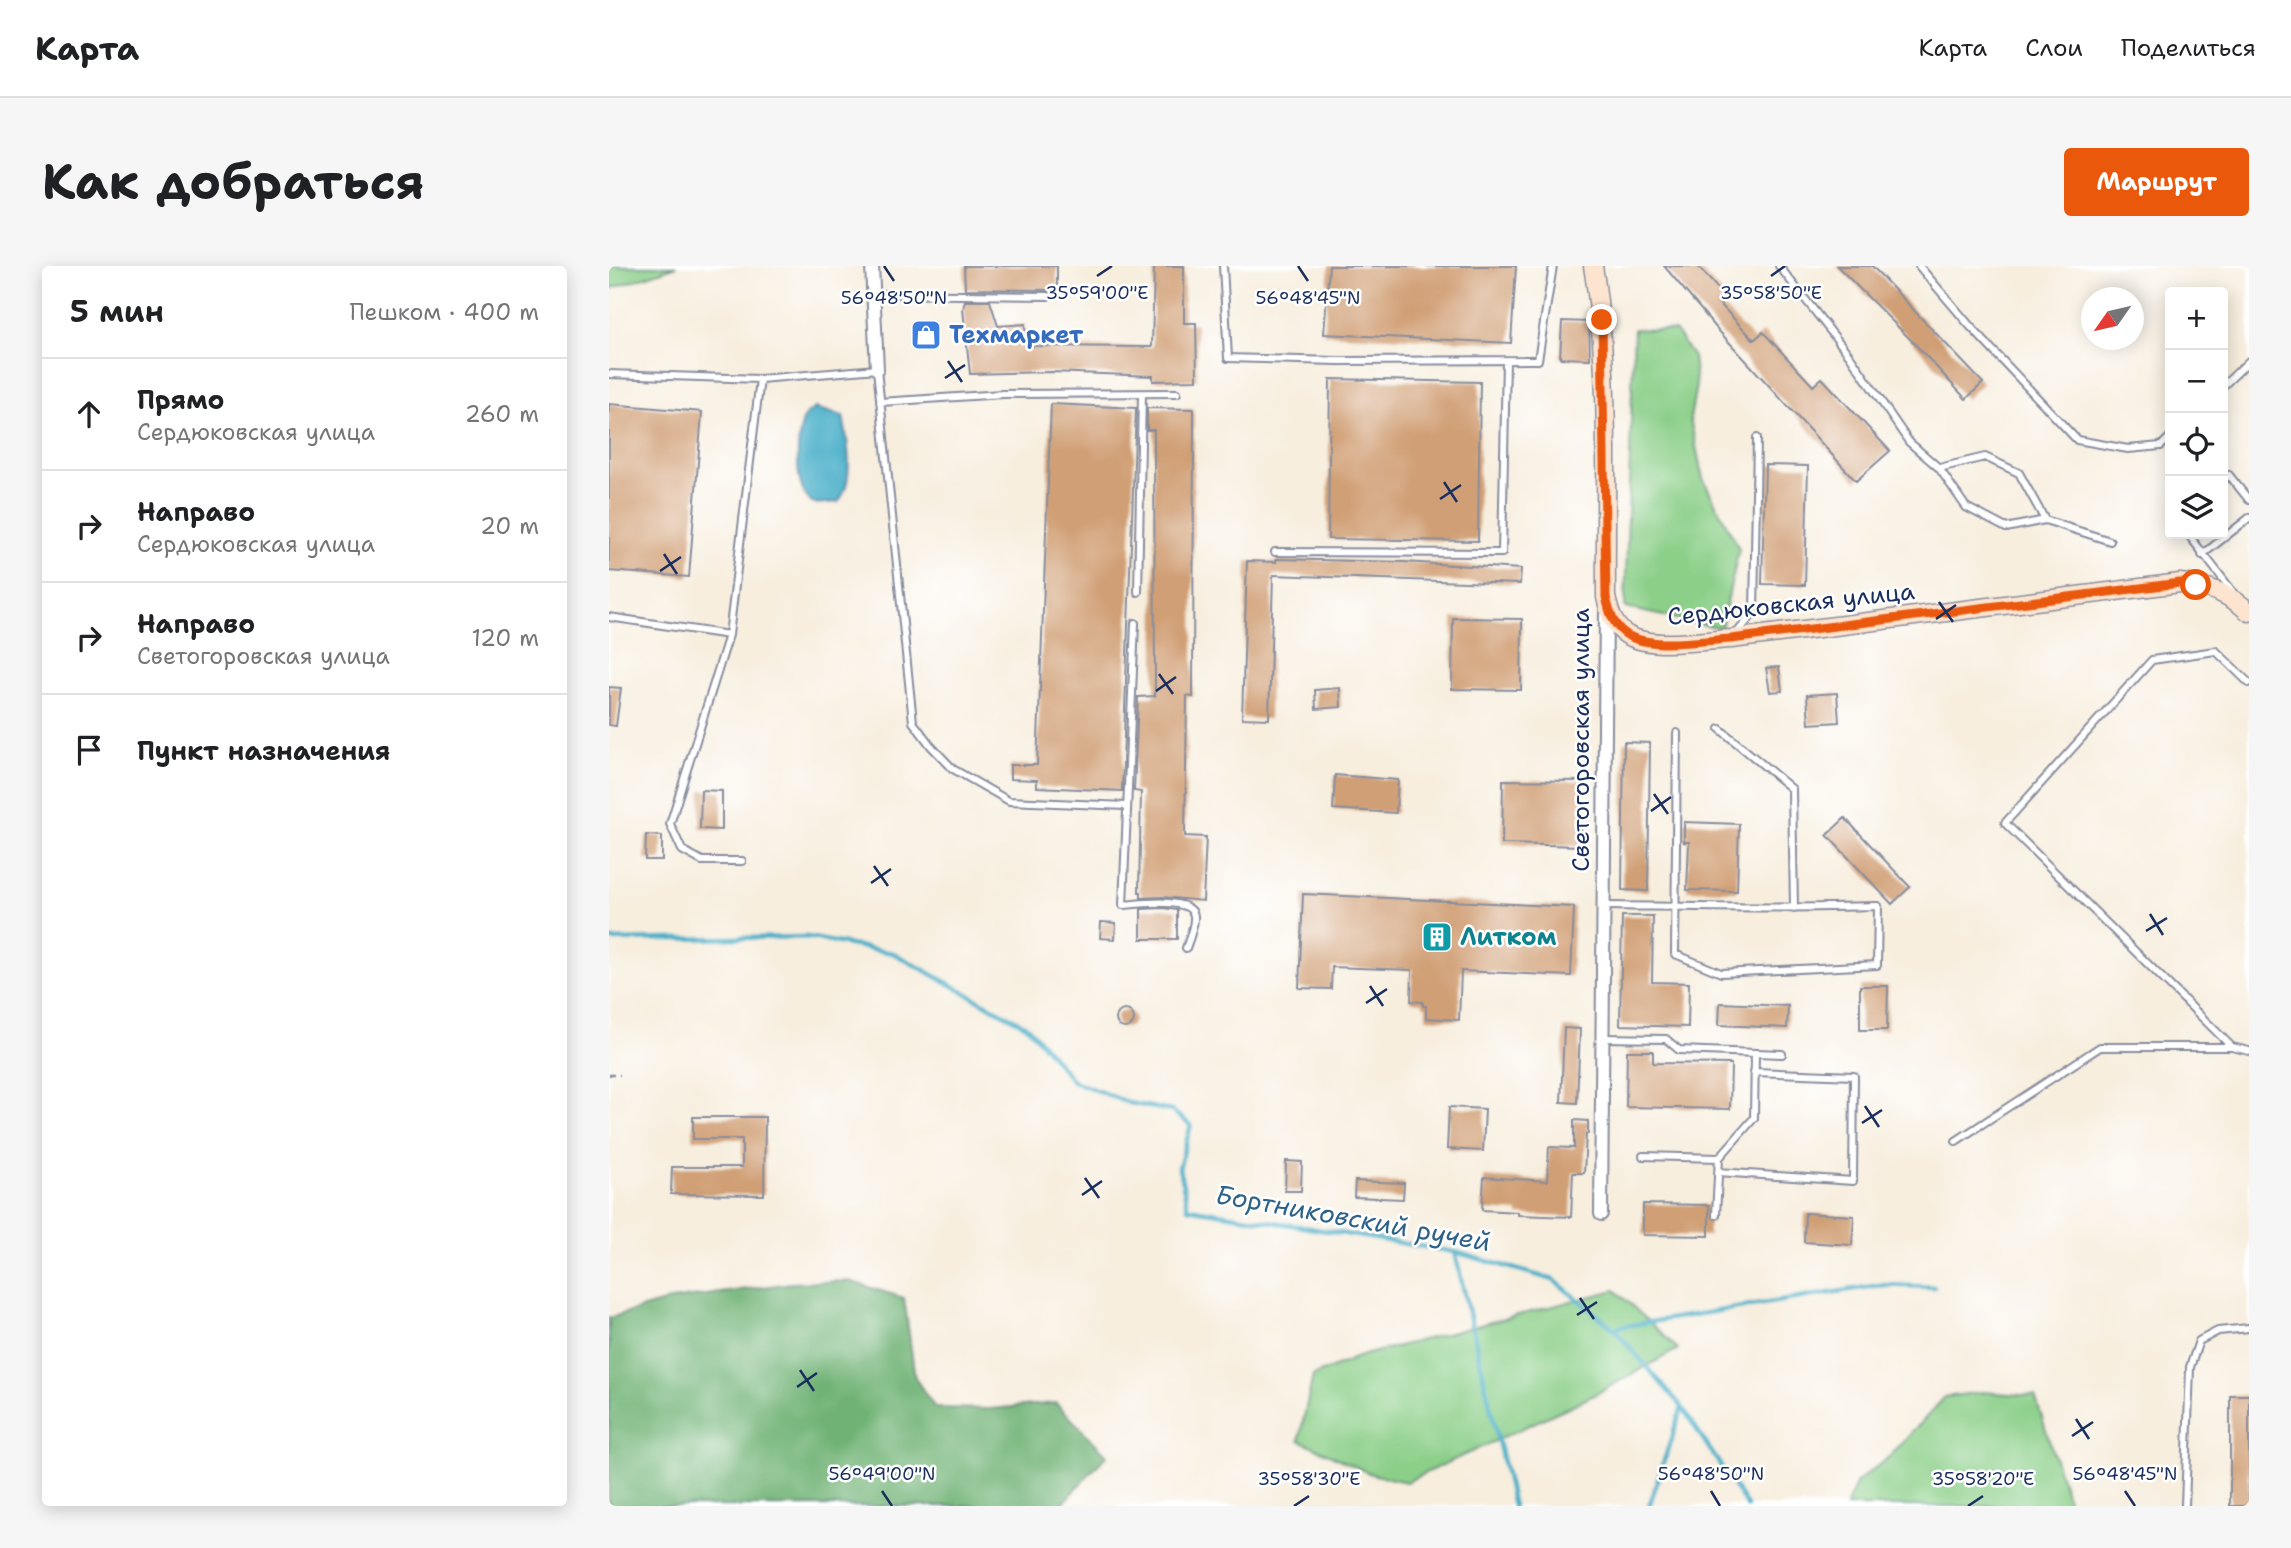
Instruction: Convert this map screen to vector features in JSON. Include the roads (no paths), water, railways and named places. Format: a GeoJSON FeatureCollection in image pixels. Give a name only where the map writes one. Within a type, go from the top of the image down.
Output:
{"type":"FeatureCollection","features":[{"type":"Feature","properties":{"kind":"street"},"geometry":{"type":"LineString","coordinates":[[872,266],[877,369]]}},
{"type":"Feature","properties":{"kind":"street","name":"Светогоровская улица"},"geometry":{"type":"LineString","coordinates":[[1593,266],[1602,320],[1606,597],[1601,1214]]}},
{"type":"Feature","properties":{"kind":"street","name":"Сердюковская улица"},"geometry":{"type":"LineString","coordinates":[[1606,597],[1610,614],[1623,632],[1642,641],[1659,642],[1731,639],[2180,583],[2220,593],[2248,611]]}},
{"type":"Feature","properties":{"kind":"lane"},"geometry":{"type":"LineString","coordinates":[[1223,266],[1228,358],[1338,361],[1538,360],[1553,266]]}},
{"type":"Feature","properties":{"kind":"lane"},"geometry":{"type":"LineString","coordinates":[[1779,266],[1850,356],[1909,442],[1940,468],[1966,508],[2006,528],[2045,520],[2110,541]]}},
{"type":"Feature","properties":{"kind":"lane"},"geometry":{"type":"LineString","coordinates":[[1919,266],[1969,327],[2077,440],[2128,449],[2161,446],[2165,442]]}},
{"type":"Feature","properties":{"kind":"lane"},"geometry":{"type":"LineString","coordinates":[[873,293],[1048,296]]}},
{"type":"Feature","properties":{"kind":"lane"},"geometry":{"type":"LineString","coordinates":[[1275,552],[1502,553],[1506,361]]}},
{"type":"Feature","properties":{"kind":"lane"},"geometry":{"type":"LineString","coordinates":[[2228,381],[2249,361]]}},
{"type":"Feature","properties":{"kind":"lane"},"geometry":{"type":"LineString","coordinates":[[609,374],[760,379],[877,369],[913,722],[931,747],[953,769],[1009,802],[1126,806]]}},
{"type":"Feature","properties":{"kind":"lane"},"geometry":{"type":"LineString","coordinates":[[742,861],[702,861],[682,850],[670,824],[729,635],[760,379]]}},
{"type":"Feature","properties":{"kind":"lane"},"geometry":{"type":"LineString","coordinates":[[880,402],[1003,394],[1177,393]]}},
{"type":"Feature","properties":{"kind":"lane"},"geometry":{"type":"LineString","coordinates":[[1138,592],[1142,394]]}},
{"type":"Feature","properties":{"kind":"lane"},"geometry":{"type":"LineString","coordinates":[[1731,639],[1754,613],[1757,438]]}},
{"type":"Feature","properties":{"kind":"lane"},"geometry":{"type":"LineString","coordinates":[[1940,468],[1985,457],[1997,462],[2019,473],[2045,520]]}},
{"type":"Feature","properties":{"kind":"lane"},"geometry":{"type":"LineString","coordinates":[[2228,476],[2249,500]]}},
{"type":"Feature","properties":{"kind":"lane"},"geometry":{"type":"LineString","coordinates":[[2202,555],[2249,518]]}},
{"type":"Feature","properties":{"kind":"lane"},"geometry":{"type":"LineString","coordinates":[[2191,539],[2248,611]]}},
{"type":"Feature","properties":{"kind":"lane"},"geometry":{"type":"LineString","coordinates":[[609,617],[729,635]]}},
{"type":"Feature","properties":{"kind":"lane"},"geometry":{"type":"LineString","coordinates":[[1135,623],[1123,905],[1179,903],[1192,910],[1195,917],[1186,948]]}},
{"type":"Feature","properties":{"kind":"lane"},"geometry":{"type":"LineString","coordinates":[[2232,1047],[2005,823],[2152,660],[2216,651],[2249,683]]}},
{"type":"Feature","properties":{"kind":"lane"},"geometry":{"type":"LineString","coordinates":[[1720,729],[1792,789],[1794,908]]}},
{"type":"Feature","properties":{"kind":"lane"},"geometry":{"type":"LineString","coordinates":[[1605,906],[1675,907],[1794,908],[1878,906],[1877,965],[1721,973],[1675,954],[1675,907],[1677,733]]}},
{"type":"Feature","properties":{"kind":"lane"},"geometry":{"type":"LineString","coordinates":[[1604,1038],[1666,1039],[1679,1050],[1782,1054]]}},
{"type":"Feature","properties":{"kind":"lane"},"geometry":{"type":"LineString","coordinates":[[1956,1141],[2100,1047],[2232,1047],[2249,1051]]}},
{"type":"Feature","properties":{"kind":"lane"},"geometry":{"type":"LineString","coordinates":[[1716,1215],[1719,1158],[1754,1118],[1755,1053]]}},
{"type":"Feature","properties":{"kind":"lane"},"geometry":{"type":"LineString","coordinates":[[1719,1172],[1853,1181],[1854,1076],[1754,1072]]}},
{"type":"Feature","properties":{"kind":"lane"},"geometry":{"type":"LineString","coordinates":[[1643,1156],[1719,1158]]}},
{"type":"Feature","properties":{"kind":"lane"},"geometry":{"type":"LineString","coordinates":[[2185,1506],[2190,1367],[2196,1349],[2199,1341],[2218,1331],[2249,1328]]}},
{"type":"Feature","properties":{"kind":"water"},"geometry":{"type":"Polygon","coordinates":[[[815,408],[843,416],[848,472],[847,483],[838,502],[815,503],[802,489],[798,462],[800,434],[806,415],[815,408]]]}},
{"type":"Feature","properties":{"kind":"waterway","name":"Бортниковский ручей"},"geometry":{"type":"LineString","coordinates":[[609,940],[807,937],[893,953],[1028,1027],[1073,1081],[1129,1103],[1172,1111],[1191,1125],[1179,1168],[1188,1208],[1455,1252],[1554,1280],[1613,1328],[1682,1407],[1747,1506]]}},
{"type":"Feature","properties":{"kind":"waterway"},"geometry":{"type":"LineString","coordinates":[[1455,1252],[1513,1506]]}},
{"type":"Feature","properties":{"kind":"waterway"},"geometry":{"type":"LineString","coordinates":[[1613,1328],[1880,1285],[1934,1287]]}},
{"type":"Feature","properties":{"kind":"waterway"},"geometry":{"type":"LineString","coordinates":[[1649,1506],[1682,1407]]}},
{"type":"Feature","properties":{"kind":"place","name":"Техмаркет"},"geometry":{"type":"Point","coordinates":[926,335]}},
{"type":"Feature","properties":{"kind":"place","name":"Литком"},"geometry":{"type":"Point","coordinates":[1437,937]}}]}
